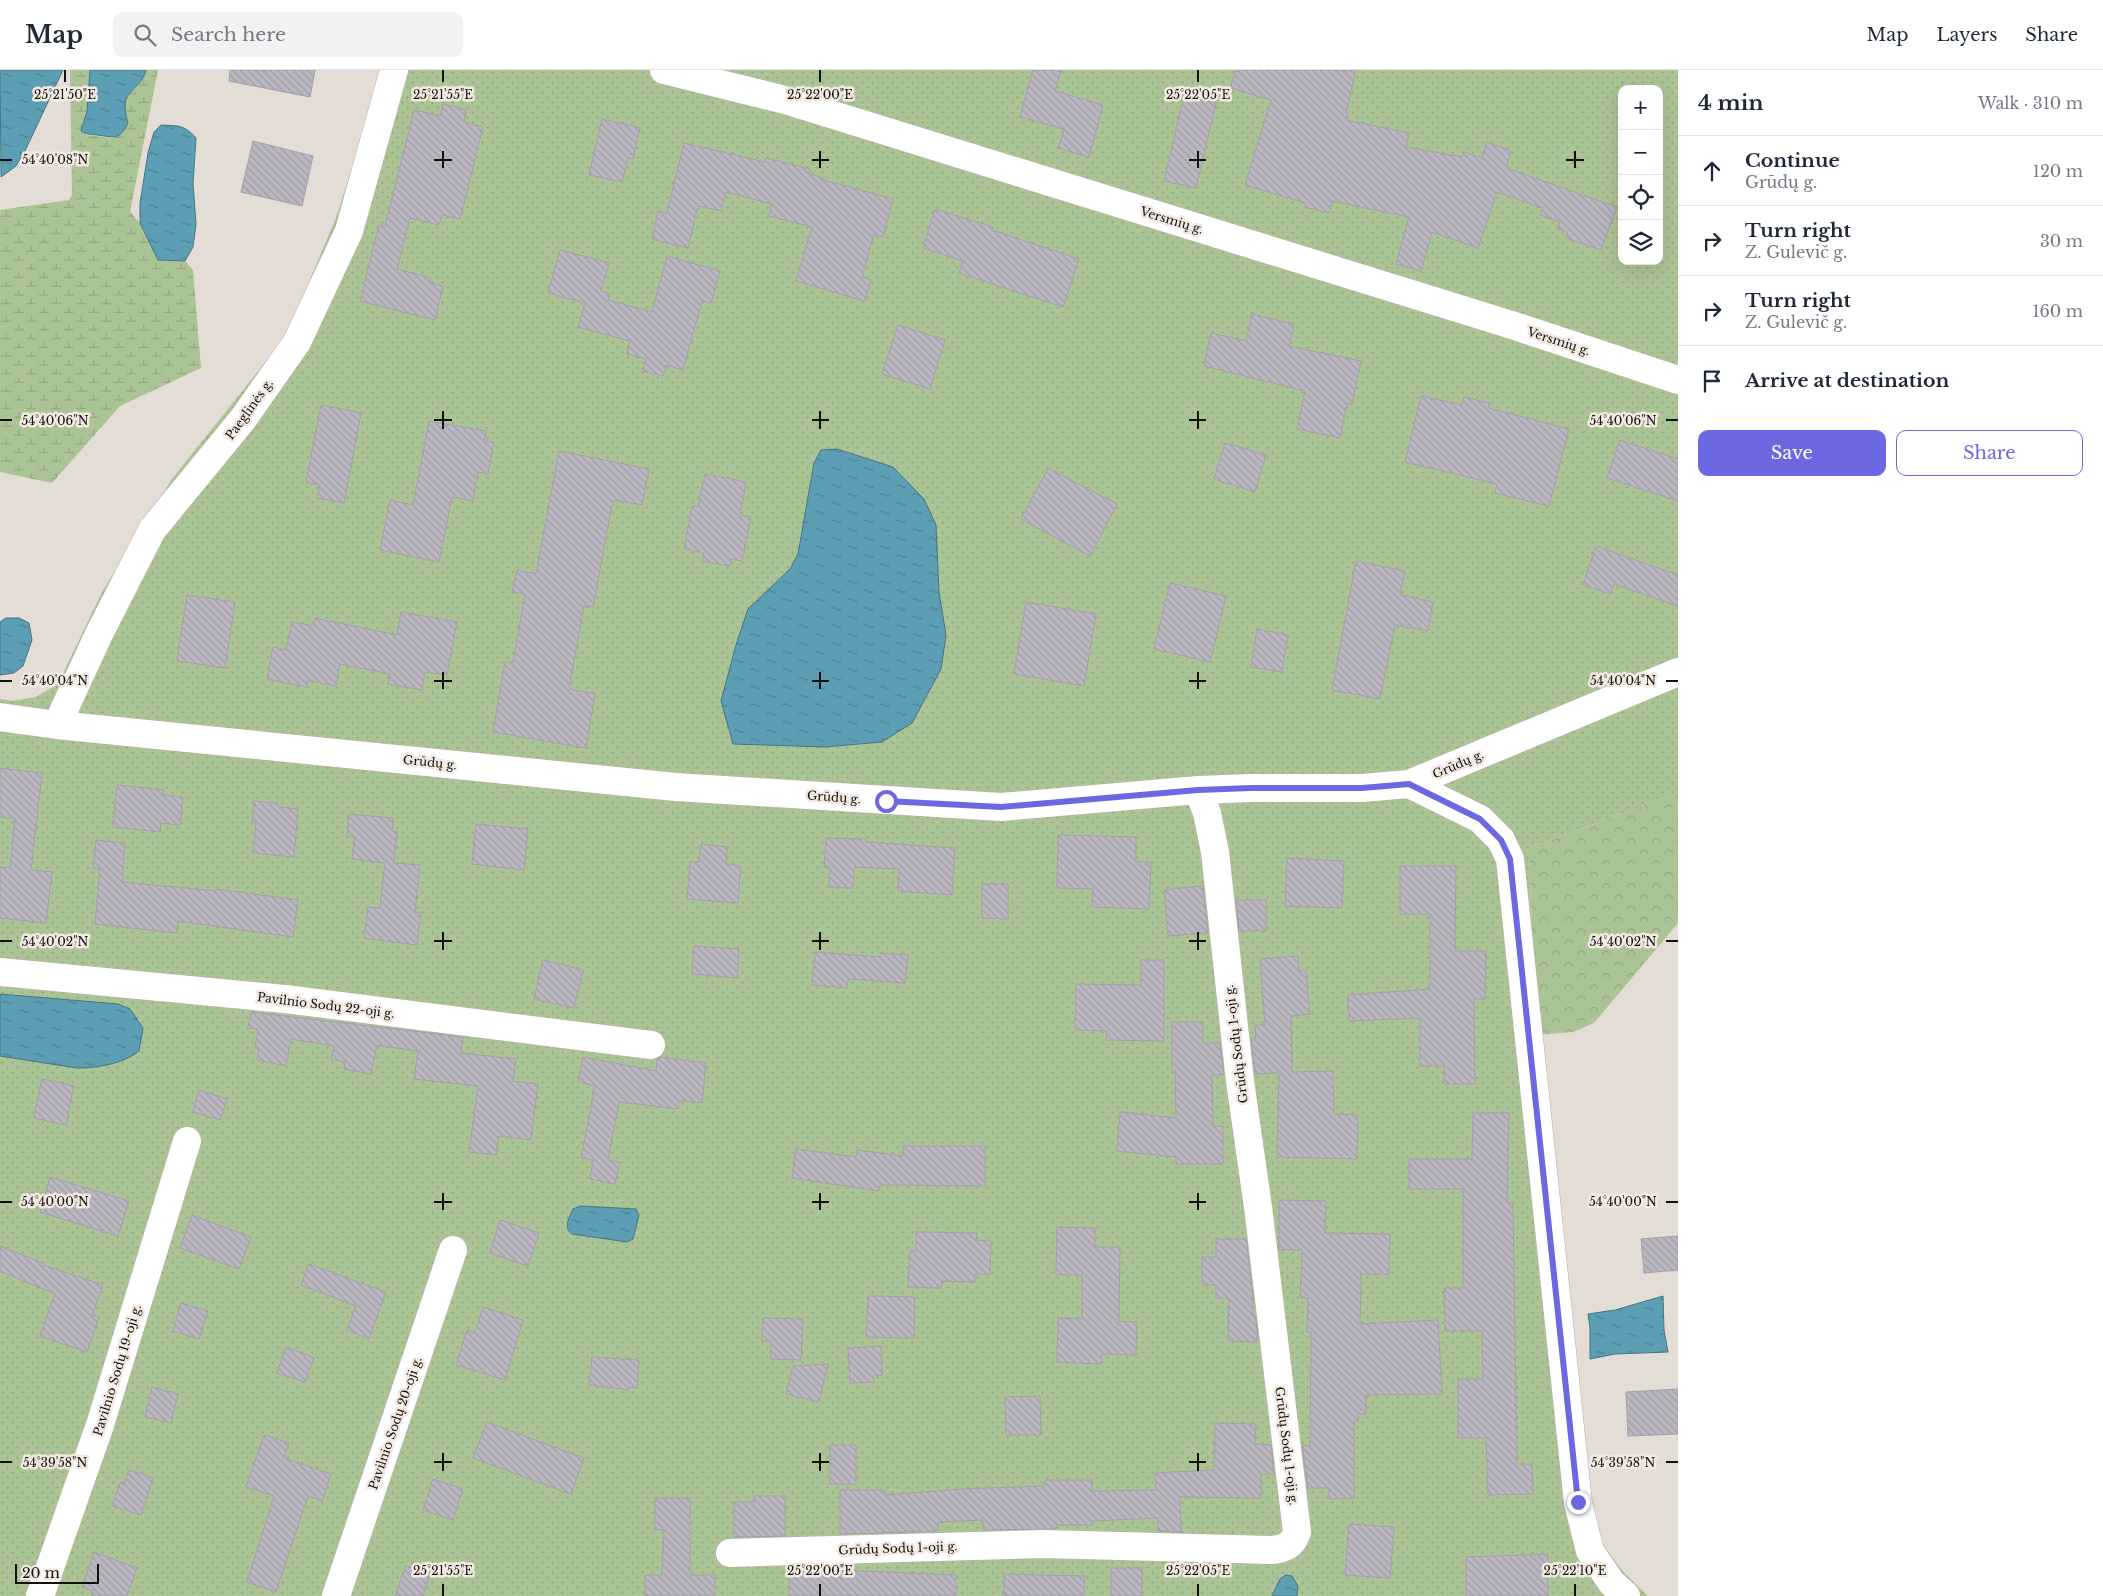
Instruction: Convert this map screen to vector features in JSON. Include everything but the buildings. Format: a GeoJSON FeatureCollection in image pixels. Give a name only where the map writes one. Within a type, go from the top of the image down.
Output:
{"type":"FeatureCollection","features":[{"type":"Feature","properties":{"kind":"street","name":"Paeglinės g."},"geometry":{"type":"LineString","coordinates":[[57,725],[99,634],[152,530],[243,419],[297,342],[349,231],[394,70]]}},
{"type":"Feature","properties":{"kind":"street","name":"Versmių g."},"geometry":{"type":"LineString","coordinates":[[664,70],[784,100],[1506,323],[1678,380]]}},
{"type":"Feature","properties":{"kind":"street","name":"Grūdų g."},"geometry":{"type":"LineString","coordinates":[[0,717],[57,725],[666,786],[1001,807],[1198,790],[1362,788],[1409,784],[1678,672]]}},
{"type":"Feature","properties":{"kind":"street"},"geometry":{"type":"LineString","coordinates":[[1409,784],[1480,819],[1501,840],[1510,859],[1578,1502],[1590,1551],[1611,1582],[1626,1596]]}},
{"type":"Feature","properties":{"kind":"street","name":"Grūdų Sodų 1-oji g."},"geometry":{"type":"LineString","coordinates":[[730,1553],[1043,1544],[1273,1550],[1290,1545],[1295,1540],[1297,1532],[1258,1207],[1240,1080],[1215,852],[1207,813],[1198,790]]}},
{"type":"Feature","properties":{"kind":"street","name":"Pavilnio Sodų 22-oji g."},"geometry":{"type":"LineString","coordinates":[[0,972],[285,999],[650,1045]]}},
{"type":"Feature","properties":{"kind":"street","name":"Pavilnio Sodų 19-oji g."},"geometry":{"type":"LineString","coordinates":[[40,1596],[100,1425],[187,1141]]}},
{"type":"Feature","properties":{"kind":"street","name":"Pavilnio Sodų 20-oji g."},"geometry":{"type":"LineString","coordinates":[[336,1596],[454,1250]]}},
{"type":"Feature","properties":{"kind":"green space"},"geometry":{"type":"Polygon","coordinates":[[[70,70],[90,70],[87,111],[82,131],[87,135],[113,138],[128,123],[125,111],[127,97],[139,84],[146,70],[158,70],[130,212],[140,223],[158,260],[185,261],[193,270],[201,368],[120,406],[52,483],[0,472],[0,210],[69,200],[72,195],[70,70]]]}},
{"type":"Feature","properties":{"kind":"green space"},"geometry":{"type":"Polygon","coordinates":[[[383,70],[1678,70],[1678,793],[1529,848],[1536,1035],[1591,1519],[1608,1552],[1648,1596],[0,1596],[0,699],[12,701],[36,697],[58,684],[102,592],[172,479],[286,336],[336,218],[383,70]]]}},
{"type":"Feature","properties":{"kind":"green space"},"geometry":{"type":"Polygon","coordinates":[[[1678,793],[1678,923],[1594,1023],[1573,1032],[1536,1035],[1529,848],[1678,793]]]}},
{"type":"Feature","properties":{"kind":"water"},"geometry":{"type":"Polygon","coordinates":[[[0,70],[63,70],[25,151],[16,166],[1,177],[0,70]]]}},
{"type":"Feature","properties":{"kind":"water"},"geometry":{"type":"Polygon","coordinates":[[[90,70],[146,70],[143,78],[127,97],[125,111],[128,123],[119,135],[89,134],[81,131],[87,111],[90,70]]]}},
{"type":"Feature","properties":{"kind":"water"},"geometry":{"type":"Polygon","coordinates":[[[161,125],[184,128],[196,138],[193,183],[196,224],[193,247],[185,261],[158,260],[140,223],[140,203],[148,153],[154,132],[161,125]]]}},
{"type":"Feature","properties":{"kind":"water"},"geometry":{"type":"Polygon","coordinates":[[[837,449],[893,467],[924,499],[936,525],[939,592],[946,635],[941,669],[912,723],[882,742],[825,747],[733,744],[721,701],[748,609],[790,569],[798,554],[814,463],[821,450],[837,449]]]}},
{"type":"Feature","properties":{"kind":"water"},"geometry":{"type":"Polygon","coordinates":[[[6,618],[19,618],[29,623],[32,640],[23,666],[14,673],[0,675],[0,622],[6,618]]]}},
{"type":"Feature","properties":{"kind":"water"},"geometry":{"type":"Polygon","coordinates":[[[0,994],[118,1004],[130,1009],[143,1028],[139,1051],[118,1062],[85,1068],[0,1056],[0,994]]]}},
{"type":"Feature","properties":{"kind":"water"},"geometry":{"type":"Polygon","coordinates":[[[580,1206],[636,1209],[639,1215],[633,1239],[627,1242],[572,1234],[567,1225],[573,1209],[580,1206]]]}},
{"type":"Feature","properties":{"kind":"water"},"geometry":{"type":"Polygon","coordinates":[[[1663,1296],[1664,1330],[1668,1352],[1615,1354],[1590,1359],[1588,1314],[1615,1310],[1663,1296]]]}},
{"type":"Feature","properties":{"kind":"water"},"geometry":{"type":"Polygon","coordinates":[[[1286,1575],[1292,1576],[1298,1586],[1297,1596],[1272,1596],[1280,1579],[1286,1575]]]}},
{"type":"Feature","properties":{"kind":"route"},"geometry":{"type":"LineString","coordinates":[[886,801],[1001,807],[1198,790],[1362,788],[1409,784],[1480,819],[1501,840],[1510,859],[1578,1502]]}}]}
